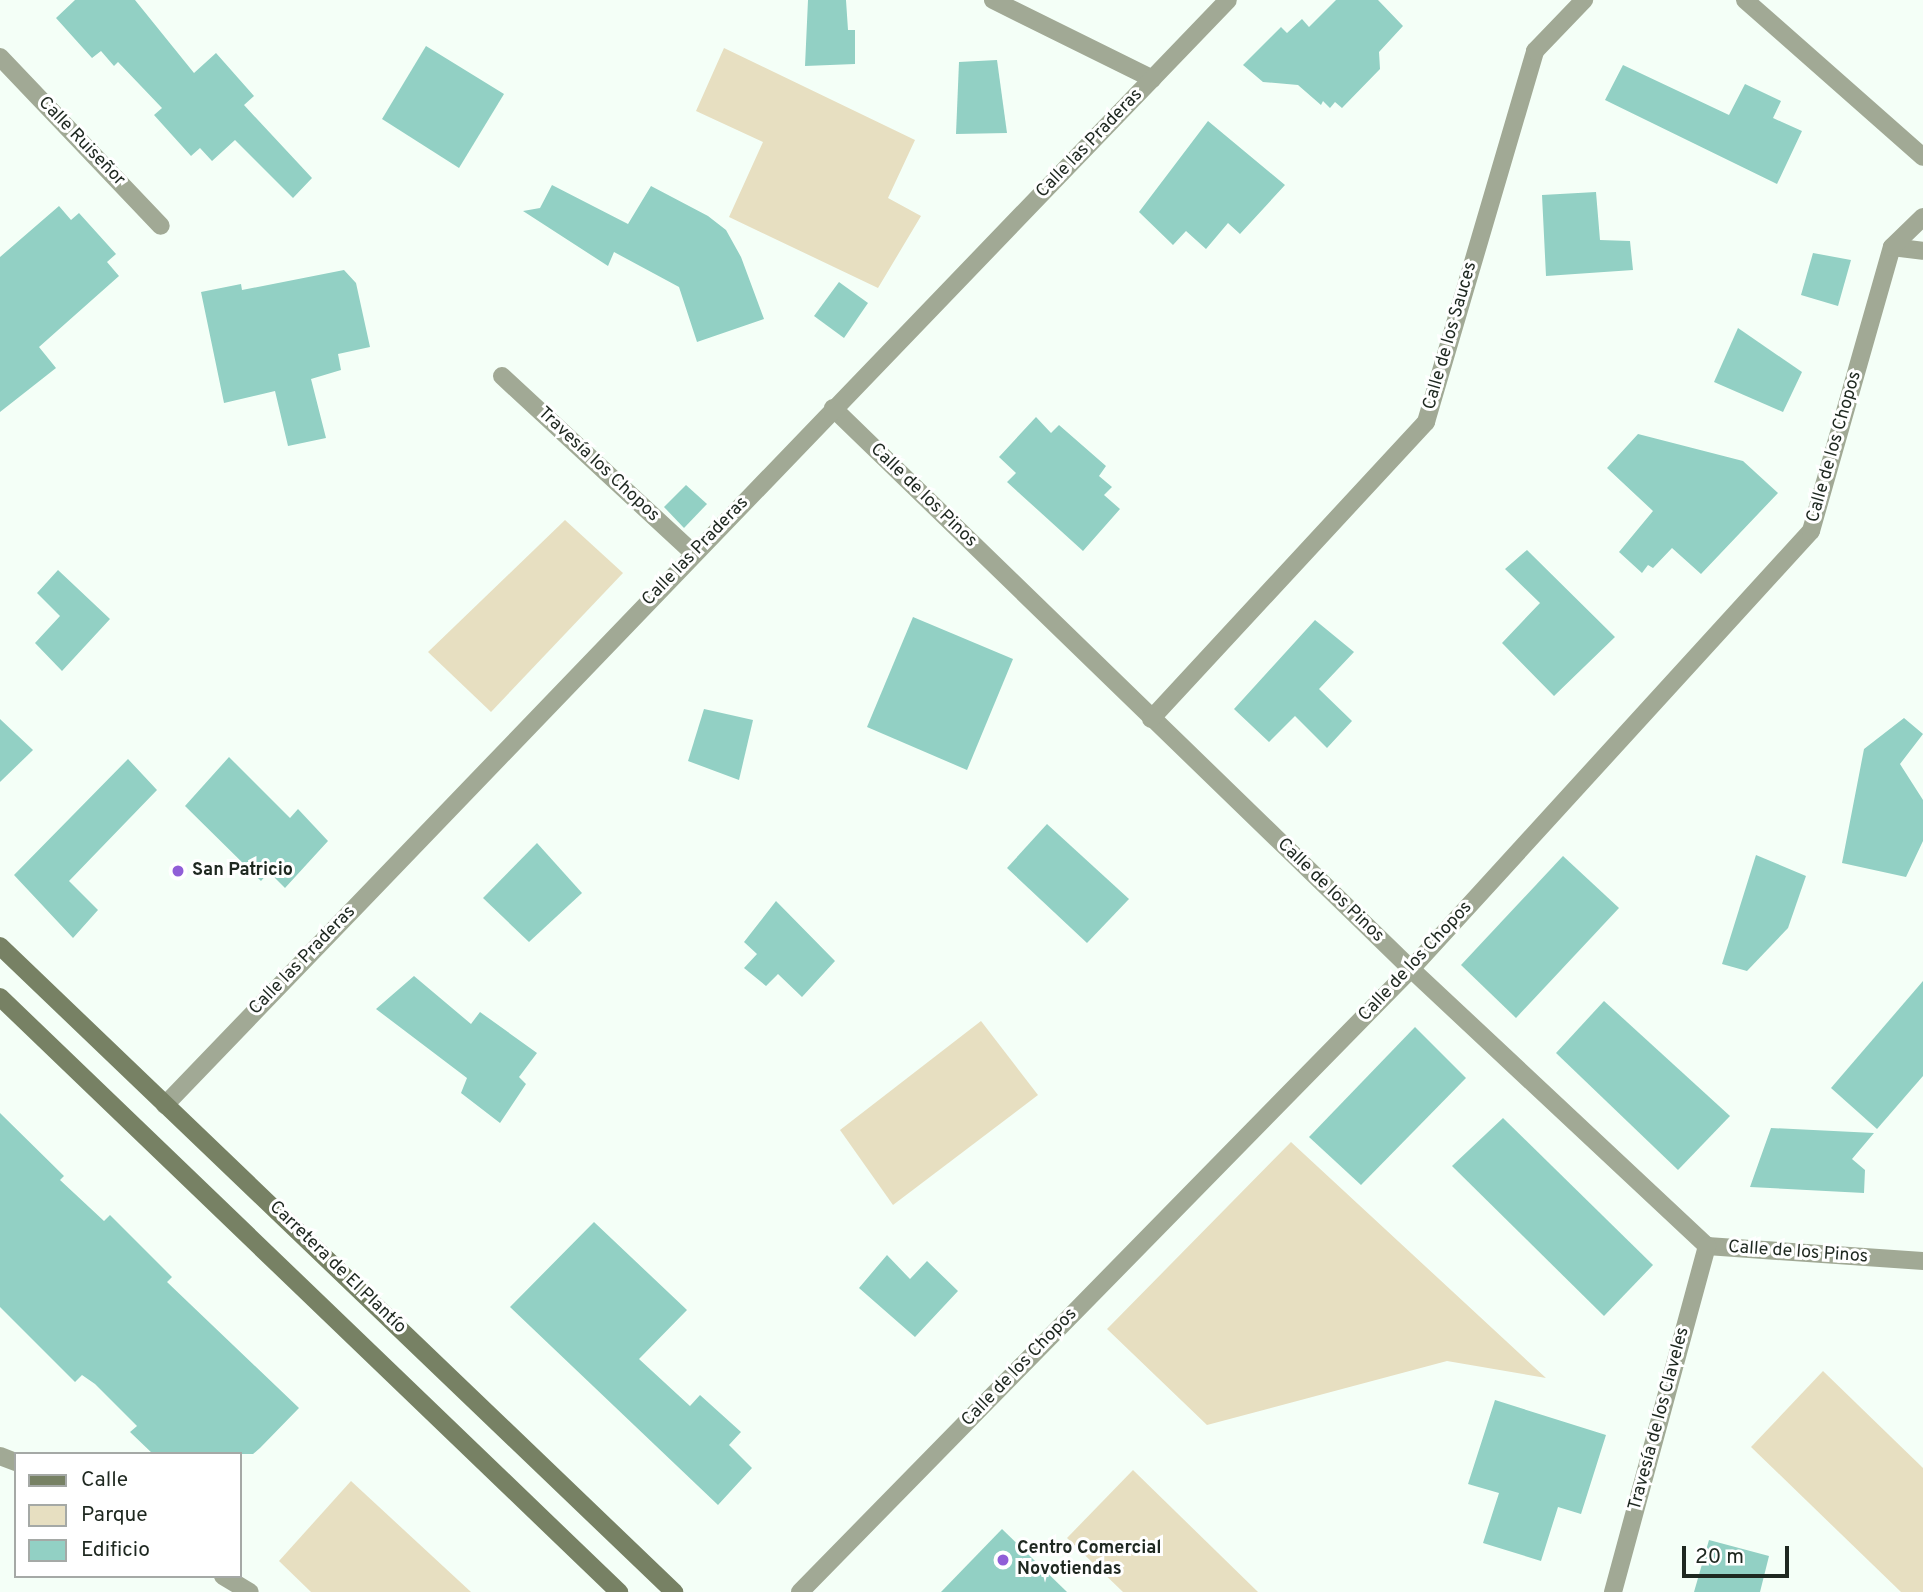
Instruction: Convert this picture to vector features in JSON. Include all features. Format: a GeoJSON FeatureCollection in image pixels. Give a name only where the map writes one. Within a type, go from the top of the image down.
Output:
{"type":"FeatureCollection","features":[{"type":"Feature","properties":{"kind":"street"},"geometry":{"type":"LineString","coordinates":[[993,0],[1153,79]]}},
{"type":"Feature","properties":{"kind":"street","name":"Calle las Praderas"},"geometry":{"type":"LineString","coordinates":[[165,1105],[1228,0]]}},
{"type":"Feature","properties":{"kind":"street","name":"Calle de los Sauces"},"geometry":{"type":"LineString","coordinates":[[1151,719],[1426,422],[1535,51],[1584,0]]}},
{"type":"Feature","properties":{"kind":"street"},"geometry":{"type":"LineString","coordinates":[[1745,0],[1923,157]]}},
{"type":"Feature","properties":{"kind":"street","name":"Calle Ruiseñor"},"geometry":{"type":"LineString","coordinates":[[0,57],[161,226]]}},
{"type":"Feature","properties":{"kind":"street"},"geometry":{"type":"LineString","coordinates":[[1892,247],[1923,217]]}},
{"type":"Feature","properties":{"kind":"street"},"geometry":{"type":"LineString","coordinates":[[1892,247],[1923,251]]}},
{"type":"Feature","properties":{"kind":"street","name":"Calle de los Chopos"},"geometry":{"type":"LineString","coordinates":[[800,1592],[1411,969],[1811,531],[1892,247]]}},
{"type":"Feature","properties":{"kind":"street","name":"Travesía los Chopos"},"geometry":{"type":"LineString","coordinates":[[502,376],[694,554]]}},
{"type":"Feature","properties":{"kind":"street","name":"Calle de los Pinos"},"geometry":{"type":"LineString","coordinates":[[833,408],[1411,969],[1707,1246],[1922,1257]]}},
{"type":"Feature","properties":{"kind":"street","name":"Carretera de El Plantío"},"geometry":{"type":"LineString","coordinates":[[0,946],[674,1592]]}},
{"type":"Feature","properties":{"kind":"street"},"geometry":{"type":"LineString","coordinates":[[0,997],[619,1592]]}},
{"type":"Feature","properties":{"kind":"street","name":"Travesía de los Claveles"},"geometry":{"type":"LineString","coordinates":[[1613,1592],[1707,1246]]}},
{"type":"Feature","properties":{"kind":"street"},"geometry":{"type":"LineString","coordinates":[[226,1578],[250,1592]]}},
{"type":"Feature","properties":{"kind":"green space"},"geometry":{"type":"Polygon","coordinates":[[[724,48],[915,140],[888,198],[921,216],[878,288],[729,217],[763,142],[696,111],[724,48]]]}},
{"type":"Feature","properties":{"kind":"green space"},"geometry":{"type":"Polygon","coordinates":[[[565,520],[623,573],[491,712],[428,652],[565,520]]]}},
{"type":"Feature","properties":{"kind":"green space"},"geometry":{"type":"Polygon","coordinates":[[[981,1021],[1038,1095],[893,1205],[840,1130],[981,1021]]]}},
{"type":"Feature","properties":{"kind":"green space"},"geometry":{"type":"Polygon","coordinates":[[[1291,1142],[1546,1378],[1447,1361],[1207,1425],[1107,1329],[1291,1142]]]}},
{"type":"Feature","properties":{"kind":"green space"},"geometry":{"type":"Polygon","coordinates":[[[1823,1371],[1923,1468],[1923,1592],[1901,1592],[1751,1447],[1823,1371]]]}},
{"type":"Feature","properties":{"kind":"green space"},"geometry":{"type":"Polygon","coordinates":[[[1133,1470],[1258,1592],[1123,1592],[1067,1538],[1133,1470]]]}},
{"type":"Feature","properties":{"kind":"green space"},"geometry":{"type":"Polygon","coordinates":[[[351,1481],[471,1592],[311,1592],[279,1561],[351,1481]]]}},
{"type":"Feature","properties":{"kind":"building"},"geometry":{"type":"Polygon","coordinates":[[[75,0],[135,0],[194,73],[216,53],[254,96],[244,105],[312,178],[293,198],[235,140],[212,161],[200,148],[191,156],[154,115],[162,108],[118,62],[114,66],[101,51],[92,58],[56,18],[75,0]]]}},
{"type":"Feature","properties":{"kind":"building"},"geometry":{"type":"Polygon","coordinates":[[[808,0],[846,0],[848,30],[855,30],[855,64],[805,66],[808,0]]]}},
{"type":"Feature","properties":{"kind":"building"},"geometry":{"type":"Polygon","coordinates":[[[1336,0],[1378,0],[1403,26],[1379,52],[1380,69],[1342,108],[1335,102],[1330,108],[1323,101],[1321,105],[1298,85],[1263,82],[1243,65],[1281,27],[1287,33],[1302,19],[1309,27],[1336,0]]]}},
{"type":"Feature","properties":{"kind":"building"},"geometry":{"type":"Polygon","coordinates":[[[426,46],[504,94],[459,168],[382,119],[426,46]]]}},
{"type":"Feature","properties":{"kind":"building"},"geometry":{"type":"Polygon","coordinates":[[[997,60],[1007,133],[956,134],[959,62],[997,60]]]}},
{"type":"Feature","properties":{"kind":"building"},"geometry":{"type":"Polygon","coordinates":[[[1623,65],[1729,115],[1745,84],[1781,101],[1773,118],[1802,131],[1777,184],[1605,100],[1623,65]]]}},
{"type":"Feature","properties":{"kind":"building"},"geometry":{"type":"Polygon","coordinates":[[[1208,121],[1285,185],[1240,234],[1228,223],[1206,249],[1186,231],[1173,245],[1139,212],[1208,121]]]}},
{"type":"Feature","properties":{"kind":"building"},"geometry":{"type":"Polygon","coordinates":[[[552,185],[628,224],[651,186],[708,216],[726,230],[741,257],[764,319],[697,342],[679,287],[614,252],[608,266],[523,211],[540,208],[552,185]]]}},
{"type":"Feature","properties":{"kind":"building"},"geometry":{"type":"Polygon","coordinates":[[[1596,192],[1600,240],[1630,241],[1633,270],[1546,276],[1542,195],[1596,192]]]}},
{"type":"Feature","properties":{"kind":"building"},"geometry":{"type":"Polygon","coordinates":[[[59,206],[71,220],[79,213],[116,254],[107,262],[119,276],[39,347],[56,368],[0,412],[0,257],[59,206]]]}},
{"type":"Feature","properties":{"kind":"building"},"geometry":{"type":"Polygon","coordinates":[[[1813,253],[1851,260],[1838,306],[1801,295],[1813,253]]]}},
{"type":"Feature","properties":{"kind":"building"},"geometry":{"type":"Polygon","coordinates":[[[344,270],[356,283],[370,347],[338,354],[341,370],[311,379],[326,438],[288,446],[275,391],[224,403],[201,292],[241,284],[242,290],[344,270]]]}},
{"type":"Feature","properties":{"kind":"building"},"geometry":{"type":"Polygon","coordinates":[[[839,282],[868,303],[844,338],[814,316],[839,282]]]}},
{"type":"Feature","properties":{"kind":"building"},"geometry":{"type":"Polygon","coordinates":[[[1738,328],[1802,372],[1783,412],[1714,382],[1738,328]]]}},
{"type":"Feature","properties":{"kind":"building"},"geometry":{"type":"Polygon","coordinates":[[[1036,417],[1051,433],[1059,425],[1106,466],[1099,476],[1112,487],[1104,495],[1120,509],[1083,551],[1007,482],[1016,473],[999,457],[1036,417]]]}},
{"type":"Feature","properties":{"kind":"building"},"geometry":{"type":"Polygon","coordinates":[[[1638,434],[1743,461],[1778,493],[1701,574],[1672,548],[1653,568],[1648,565],[1642,573],[1619,552],[1653,511],[1607,468],[1638,434]]]}},
{"type":"Feature","properties":{"kind":"building"},"geometry":{"type":"Polygon","coordinates":[[[686,485],[707,504],[684,528],[664,507],[686,485]]]}},
{"type":"Feature","properties":{"kind":"building"},"geometry":{"type":"Polygon","coordinates":[[[1527,550],[1615,637],[1554,696],[1502,643],[1540,603],[1505,569],[1527,550]]]}},
{"type":"Feature","properties":{"kind":"building"},"geometry":{"type":"Polygon","coordinates":[[[58,570],[110,619],[62,671],[35,643],[60,616],[37,593],[58,570]]]}},
{"type":"Feature","properties":{"kind":"building"},"geometry":{"type":"Polygon","coordinates":[[[913,617],[1013,659],[967,770],[867,727],[913,617]]]}},
{"type":"Feature","properties":{"kind":"building"},"geometry":{"type":"Polygon","coordinates":[[[1315,620],[1354,652],[1319,689],[1352,721],[1327,748],[1295,716],[1269,742],[1234,709],[1315,620]]]}},
{"type":"Feature","properties":{"kind":"building"},"geometry":{"type":"Polygon","coordinates":[[[704,709],[753,720],[739,780],[688,761],[704,709]]]}},
{"type":"Feature","properties":{"kind":"building"},"geometry":{"type":"Polygon","coordinates":[[[1904,718],[1923,734],[1900,764],[1923,800],[1923,841],[1906,877],[1842,863],[1864,749],[1904,718]]]}},
{"type":"Feature","properties":{"kind":"building"},"geometry":{"type":"Polygon","coordinates":[[[0,719],[33,750],[0,782],[0,719]]]}},
{"type":"Feature","properties":{"kind":"building"},"geometry":{"type":"Polygon","coordinates":[[[229,757],[290,818],[298,809],[328,841],[285,888],[269,872],[261,881],[185,806],[229,757]]]}},
{"type":"Feature","properties":{"kind":"building"},"geometry":{"type":"Polygon","coordinates":[[[128,759],[157,790],[69,881],[98,910],[73,938],[14,875],[128,759]]]}},
{"type":"Feature","properties":{"kind":"building"},"geometry":{"type":"Polygon","coordinates":[[[1047,824],[1129,899],[1087,943],[1007,868],[1047,824]]]}},
{"type":"Feature","properties":{"kind":"building"},"geometry":{"type":"Polygon","coordinates":[[[537,843],[582,893],[529,942],[483,898],[537,843]]]}},
{"type":"Feature","properties":{"kind":"building"},"geometry":{"type":"Polygon","coordinates":[[[1756,855],[1806,876],[1788,928],[1747,971],[1722,964],[1756,855]]]}},
{"type":"Feature","properties":{"kind":"building"},"geometry":{"type":"Polygon","coordinates":[[[1563,856],[1619,908],[1516,1018],[1461,965],[1563,856]]]}},
{"type":"Feature","properties":{"kind":"building"},"geometry":{"type":"Polygon","coordinates":[[[776,901],[835,961],[802,997],[778,974],[766,986],[744,968],[757,954],[744,942],[776,901]]]}},
{"type":"Feature","properties":{"kind":"building"},"geometry":{"type":"Polygon","coordinates":[[[414,976],[471,1024],[480,1012],[537,1053],[519,1077],[526,1084],[500,1123],[461,1093],[467,1078],[376,1009],[414,976]]]}},
{"type":"Feature","properties":{"kind":"building"},"geometry":{"type":"Polygon","coordinates":[[[1923,981],[1923,1076],[1877,1129],[1831,1088],[1923,981]]]}},
{"type":"Feature","properties":{"kind":"building"},"geometry":{"type":"Polygon","coordinates":[[[1604,1001],[1730,1116],[1678,1170],[1556,1053],[1604,1001]]]}},
{"type":"Feature","properties":{"kind":"building"},"geometry":{"type":"Polygon","coordinates":[[[1415,1027],[1466,1078],[1361,1185],[1309,1137],[1415,1027]]]}},
{"type":"Feature","properties":{"kind":"building"},"geometry":{"type":"Polygon","coordinates":[[[0,1113],[64,1176],[60,1180],[104,1221],[110,1215],[172,1277],[167,1282],[299,1408],[253,1454],[151,1452],[130,1432],[137,1426],[95,1384],[82,1375],[75,1382],[0,1307],[0,1113]]]}},
{"type":"Feature","properties":{"kind":"building"},"geometry":{"type":"Polygon","coordinates":[[[1503,1118],[1653,1265],[1604,1316],[1452,1166],[1503,1118]]]}},
{"type":"Feature","properties":{"kind":"building"},"geometry":{"type":"Polygon","coordinates":[[[1771,1128],[1874,1133],[1852,1159],[1865,1170],[1864,1193],[1750,1187],[1771,1128]]]}},
{"type":"Feature","properties":{"kind":"building"},"geometry":{"type":"Polygon","coordinates":[[[594,1222],[687,1310],[639,1359],[690,1406],[700,1395],[741,1432],[729,1445],[752,1468],[718,1505],[510,1307],[594,1222]]]}},
{"type":"Feature","properties":{"kind":"building"},"geometry":{"type":"Polygon","coordinates":[[[887,1255],[910,1279],[927,1261],[958,1291],[915,1337],[859,1288],[887,1255]]]}},
{"type":"Feature","properties":{"kind":"building"},"geometry":{"type":"Polygon","coordinates":[[[1495,1400],[1606,1435],[1581,1514],[1558,1507],[1541,1561],[1483,1543],[1499,1493],[1468,1484],[1495,1400]]]}},
{"type":"Feature","properties":{"kind":"building","name":"Centro Comercial Novotiendas"},"geometry":{"type":"Polygon","coordinates":[[[1002,1529],[1067,1592],[941,1592],[1002,1529]]]}},
{"type":"Feature","properties":{"kind":"building"},"geometry":{"type":"Polygon","coordinates":[[[1709,1540],[1769,1556],[1760,1592],[1694,1592],[1709,1540]]]}},
{"type":"Feature","properties":{"kind":"place","name":"San Patricio"},"geometry":{"type":"Point","coordinates":[178,871]}},
{"type":"Feature","properties":{"kind":"place","name":"Centro Comercial Novotiendas"},"geometry":{"type":"Point","coordinates":[1003,1560]}}]}
